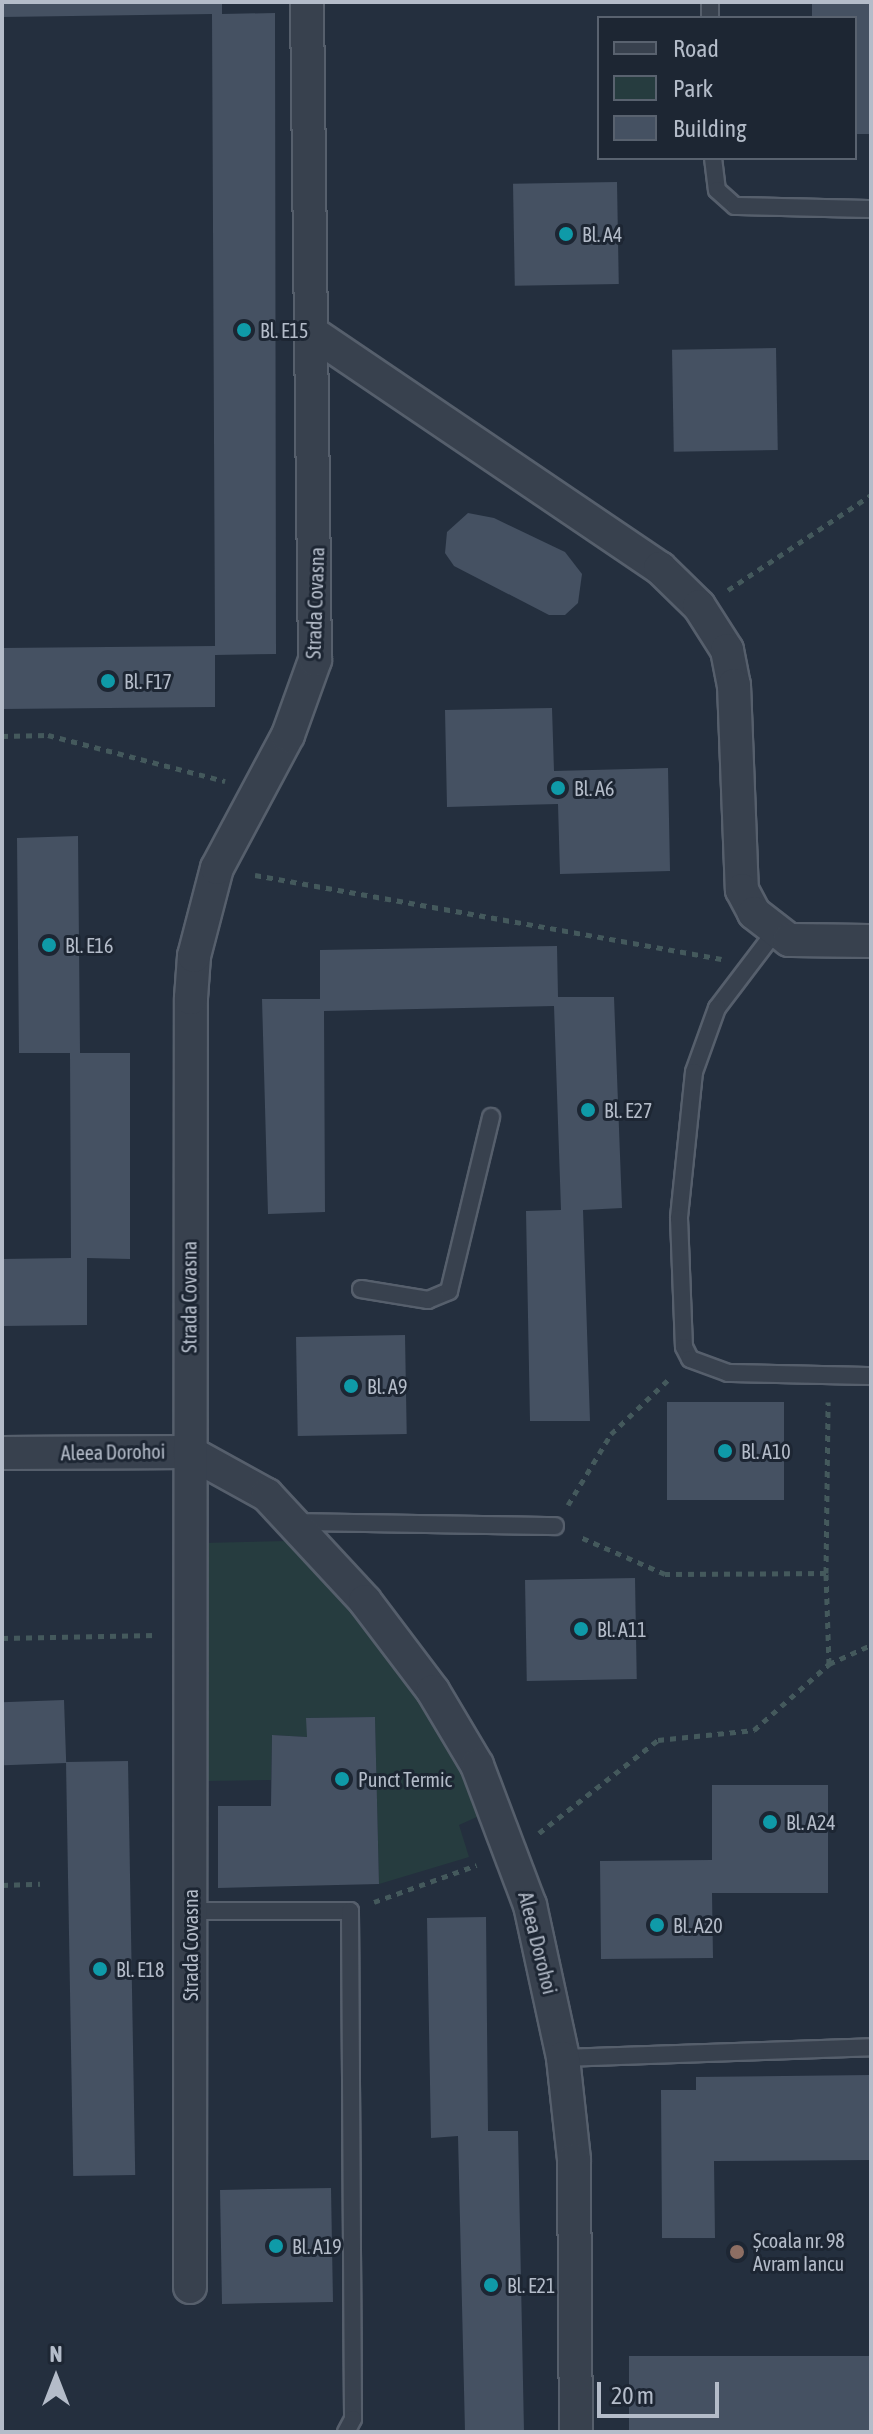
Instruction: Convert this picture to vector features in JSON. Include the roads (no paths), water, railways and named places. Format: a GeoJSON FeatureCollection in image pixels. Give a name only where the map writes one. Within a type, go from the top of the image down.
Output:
{"type":"FeatureCollection","features":[{"type":"Feature","properties":{"kind":"street","name":"Strada Covasna"},"geometry":{"type":"LineString","coordinates":[[190,2287],[191,998],[194,956],[217,868],[288,735],[315,660],[314,334],[307,2]]}},
{"type":"Feature","properties":{"kind":"street"},"geometry":{"type":"LineString","coordinates":[[314,334],[660,568],[699,606],[727,650],[734,685],[742,890],[774,933],[806,942],[871,941]]}},
{"type":"Feature","properties":{"kind":"street","name":"Aleea Dorohoi"},"geometry":{"type":"LineString","coordinates":[[2,1453],[189,1452],[267,1495],[297,1522],[433,1691],[477,1765],[513,1852],[563,2058],[574,2160],[576,2432]]}},
{"type":"Feature","properties":{"kind":"lane"},"geometry":{"type":"LineString","coordinates":[[713,160],[717,190],[735,206],[871,209]]}},
{"type":"Feature","properties":{"kind":"lane"},"geometry":{"type":"LineString","coordinates":[[774,933],[746,963],[717,1008],[694,1072],[684,1132],[679,1271],[690,1359],[728,1373],[871,1376]]}},
{"type":"Feature","properties":{"kind":"lane"},"geometry":{"type":"LineString","coordinates":[[361,1289],[428,1300],[449,1291],[491,1117]]}},
{"type":"Feature","properties":{"kind":"lane"},"geometry":{"type":"LineString","coordinates":[[297,1522],[555,1526]]}},
{"type":"Feature","properties":{"kind":"lane"},"geometry":{"type":"LineString","coordinates":[[189,1911],[350,1911],[353,2419],[346,2432]]}},
{"type":"Feature","properties":{"kind":"lane"},"geometry":{"type":"LineString","coordinates":[[563,2058],[871,2047]]}},
{"type":"Feature","properties":{"kind":"place","name":"Bl. A4"},"geometry":{"type":"Point","coordinates":[566,234]}},
{"type":"Feature","properties":{"kind":"place","name":"Bl. E15"},"geometry":{"type":"Point","coordinates":[244,330]}},
{"type":"Feature","properties":{"kind":"place","name":"Bl. F17"},"geometry":{"type":"Point","coordinates":[108,681]}},
{"type":"Feature","properties":{"kind":"place","name":"Bl. A6"},"geometry":{"type":"Point","coordinates":[558,788]}},
{"type":"Feature","properties":{"kind":"place","name":"Bl. E16"},"geometry":{"type":"Point","coordinates":[49,945]}},
{"type":"Feature","properties":{"kind":"place","name":"Bl. E27"},"geometry":{"type":"Point","coordinates":[588,1110]}},
{"type":"Feature","properties":{"kind":"place","name":"Bl. A9"},"geometry":{"type":"Point","coordinates":[351,1386]}},
{"type":"Feature","properties":{"kind":"place","name":"Bl. A10"},"geometry":{"type":"Point","coordinates":[725,1451]}},
{"type":"Feature","properties":{"kind":"place","name":"Bl. A11"},"geometry":{"type":"Point","coordinates":[581,1629]}},
{"type":"Feature","properties":{"kind":"place","name":"Punct Termic"},"geometry":{"type":"Point","coordinates":[342,1779]}},
{"type":"Feature","properties":{"kind":"place","name":"Bl. A24"},"geometry":{"type":"Point","coordinates":[770,1822]}},
{"type":"Feature","properties":{"kind":"place","name":"Bl. A20"},"geometry":{"type":"Point","coordinates":[657,1925]}},
{"type":"Feature","properties":{"kind":"place","name":"Bl. E18"},"geometry":{"type":"Point","coordinates":[100,1969]}},
{"type":"Feature","properties":{"kind":"place","name":"Bl. A19"},"geometry":{"type":"Point","coordinates":[276,2246]}},
{"type":"Feature","properties":{"kind":"place","name":"Școala nr. 98 Avram Iancu"},"geometry":{"type":"Point","coordinates":[737,2252]}},
{"type":"Feature","properties":{"kind":"place","name":"Bl. E21"},"geometry":{"type":"Point","coordinates":[491,2285]}}]}
